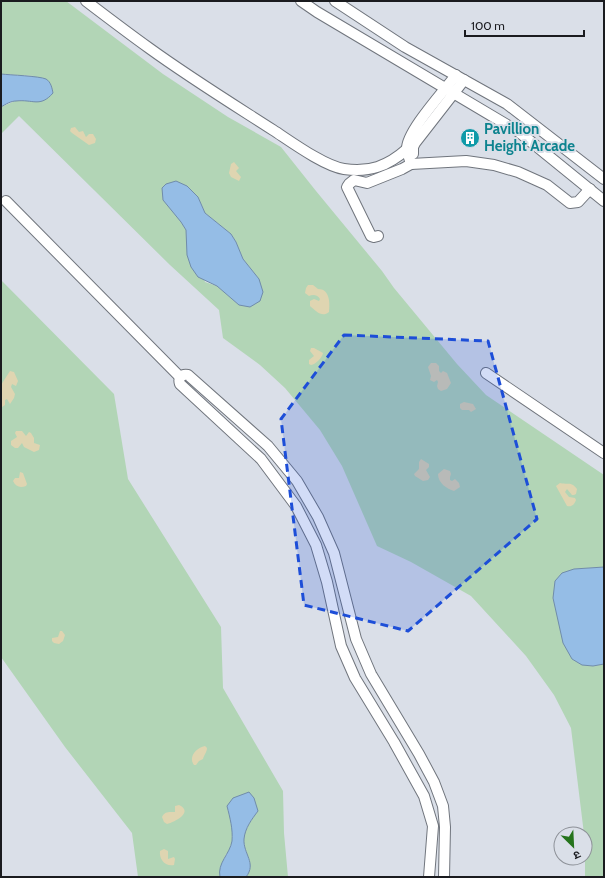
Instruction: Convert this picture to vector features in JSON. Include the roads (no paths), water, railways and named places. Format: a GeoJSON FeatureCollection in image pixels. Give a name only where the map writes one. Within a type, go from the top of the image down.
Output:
{"type":"FeatureCollection","features":[{"type":"Feature","properties":{"kind":"street"},"geometry":{"type":"LineString","coordinates":[[86,1],[149,49],[201,84],[297,146],[331,165],[342,169],[362,171],[370,170],[394,159],[407,149]]}},
{"type":"Feature","properties":{"kind":"street"},"geometry":{"type":"LineString","coordinates":[[302,1],[317,12],[519,132],[604,201]]}},
{"type":"Feature","properties":{"kind":"street"},"geometry":{"type":"LineString","coordinates":[[335,1],[405,47],[508,104],[604,179]]}},
{"type":"Feature","properties":{"kind":"street"},"geometry":{"type":"LineString","coordinates":[[413,164],[413,148],[415,143],[450,90],[460,78]]}},
{"type":"Feature","properties":{"kind":"street"},"geometry":{"type":"LineString","coordinates":[[413,164],[407,149],[409,138],[433,104],[450,90]]}},
{"type":"Feature","properties":{"kind":"street"},"geometry":{"type":"LineString","coordinates":[[378,236],[371,236],[347,187],[348,184],[354,180],[367,183],[413,164],[466,161],[494,165],[518,172],[547,185],[570,203],[578,202],[590,189]]}},
{"type":"Feature","properties":{"kind":"street"},"geometry":{"type":"LineString","coordinates":[[6,201],[180,376]]}},
{"type":"Feature","properties":{"kind":"street"},"geometry":{"type":"LineString","coordinates":[[486,372],[604,453]]}},
{"type":"Feature","properties":{"kind":"street"},"geometry":{"type":"LineString","coordinates":[[180,376],[188,375],[268,446],[296,481],[318,517],[334,553],[356,639],[371,674],[419,754],[434,782],[443,806],[445,827],[444,877]]}},
{"type":"Feature","properties":{"kind":"street"},"geometry":{"type":"LineString","coordinates":[[180,376],[180,384],[261,459],[296,506],[316,545],[327,582],[341,646],[355,678],[394,742],[424,796],[433,826],[429,877]]}},
{"type":"Feature","properties":{"kind":"water"},"geometry":{"type":"Polygon","coordinates":[[[1,74],[31,76],[46,79],[52,87],[53,93],[48,98],[40,102],[14,101],[1,107],[1,74]]]}},
{"type":"Feature","properties":{"kind":"water"},"geometry":{"type":"Polygon","coordinates":[[[176,181],[187,186],[198,197],[205,213],[231,234],[243,259],[259,279],[263,292],[260,301],[250,307],[239,305],[217,286],[198,277],[191,267],[187,255],[186,230],[163,200],[162,188],[166,184],[176,181]]]}},
{"type":"Feature","properties":{"kind":"water"},"geometry":{"type":"Polygon","coordinates":[[[604,567],[604,664],[593,666],[582,665],[572,659],[563,643],[553,598],[555,581],[562,573],[574,569],[604,567]]]}},
{"type":"Feature","properties":{"kind":"water"},"geometry":{"type":"Polygon","coordinates":[[[249,792],[254,798],[258,811],[247,827],[244,839],[245,849],[250,863],[249,872],[246,877],[220,877],[220,867],[232,841],[232,828],[227,806],[233,798],[249,792]]]}},
{"type":"Feature","properties":{"kind":"place","name":"Pavillion Height Arcade"},"geometry":{"type":"Point","coordinates":[470,138]}}]}
